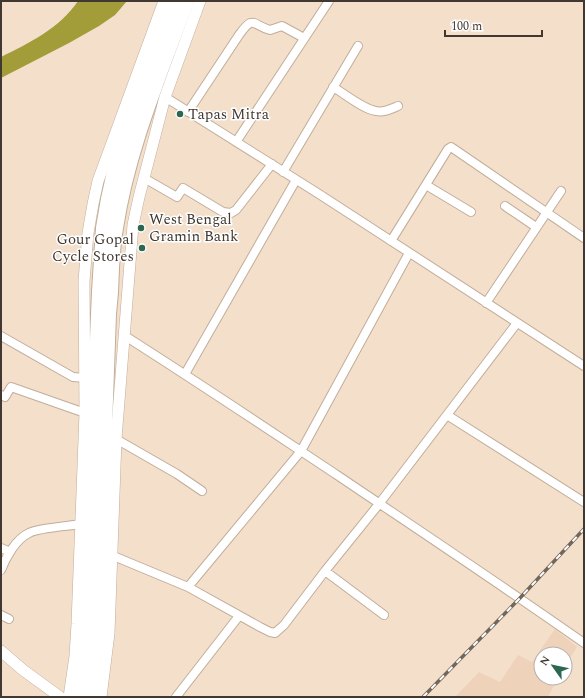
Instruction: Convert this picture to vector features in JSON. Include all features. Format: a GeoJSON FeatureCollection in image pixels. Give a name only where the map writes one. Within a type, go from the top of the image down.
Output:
{"type":"FeatureCollection","features":[{"type":"Feature","properties":{"kind":"highway"},"geometry":{"type":"LineString","coordinates":[[89,697],[96,653],[98,623],[103,228],[114,172],[127,128],[174,1]]}},
{"type":"Feature","properties":{"kind":"highway"},"geometry":{"type":"LineString","coordinates":[[76,697],[81,670],[86,615],[103,303],[115,228],[132,153],[187,1]]}},
{"type":"Feature","properties":{"kind":"street"},"geometry":{"type":"LineString","coordinates":[[69,697],[75,656],[77,624],[86,378],[84,281],[88,239],[98,181],[164,1]]}},
{"type":"Feature","properties":{"kind":"street"},"geometry":{"type":"LineString","coordinates":[[102,697],[109,633],[116,440],[125,336],[124,303],[133,225],[165,97],[200,1]]}},
{"type":"Feature","properties":{"kind":"street"},"geometry":{"type":"LineString","coordinates":[[236,142],[329,1]]}},
{"type":"Feature","properties":{"kind":"street"},"geometry":{"type":"LineString","coordinates":[[188,112],[239,35],[249,23],[256,23],[270,30],[282,26],[304,38]]}},
{"type":"Feature","properties":{"kind":"street"},"geometry":{"type":"LineString","coordinates":[[283,172],[358,46]]}},
{"type":"Feature","properties":{"kind":"street"},"geometry":{"type":"LineString","coordinates":[[333,87],[376,112],[398,106]]}},
{"type":"Feature","properties":{"kind":"street"},"geometry":{"type":"LineString","coordinates":[[165,97],[272,164],[584,366]]}},
{"type":"Feature","properties":{"kind":"street"},"geometry":{"type":"LineString","coordinates":[[391,241],[450,147],[453,147],[584,238]]}},
{"type":"Feature","properties":{"kind":"street"},"geometry":{"type":"LineString","coordinates":[[144,178],[177,197],[183,188],[223,212],[231,213],[236,210],[272,164]]}},
{"type":"Feature","properties":{"kind":"street"},"geometry":{"type":"LineString","coordinates":[[185,374],[296,180]]}},
{"type":"Feature","properties":{"kind":"street"},"geometry":{"type":"LineString","coordinates":[[426,185],[471,212]]}},
{"type":"Feature","properties":{"kind":"street"},"geometry":{"type":"LineString","coordinates":[[486,303],[561,191]]}},
{"type":"Feature","properties":{"kind":"street"},"geometry":{"type":"LineString","coordinates":[[505,206],[536,227]]}},
{"type":"Feature","properties":{"kind":"street"},"geometry":{"type":"LineString","coordinates":[[188,587],[301,451],[410,253]]}},
{"type":"Feature","properties":{"kind":"street"},"geometry":{"type":"LineString","coordinates":[[84,303],[103,303]]}},
{"type":"Feature","properties":{"kind":"street"},"geometry":{"type":"LineString","coordinates":[[111,555],[188,587],[265,630],[275,633],[284,625],[379,504],[517,323]]}},
{"type":"Feature","properties":{"kind":"street"},"geometry":{"type":"LineString","coordinates":[[1,336],[73,377],[86,378]]}},
{"type":"Feature","properties":{"kind":"street"},"geometry":{"type":"LineString","coordinates":[[125,336],[301,451],[520,598],[584,643]]}},
{"type":"Feature","properties":{"kind":"street"},"geometry":{"type":"LineString","coordinates":[[1,395],[5,397],[11,387],[85,413]]}},
{"type":"Feature","properties":{"kind":"street"},"geometry":{"type":"LineString","coordinates":[[446,415],[584,502]]}},
{"type":"Feature","properties":{"kind":"street"},"geometry":{"type":"LineString","coordinates":[[116,440],[177,474],[202,492]]}},
{"type":"Feature","properties":{"kind":"street"},"geometry":{"type":"LineString","coordinates":[[1,570],[10,552],[21,538],[30,532],[81,524]]}},
{"type":"Feature","properties":{"kind":"street"},"geometry":{"type":"LineString","coordinates":[[1,548],[10,552]]}},
{"type":"Feature","properties":{"kind":"street"},"geometry":{"type":"LineString","coordinates":[[325,571],[384,615]]}},
{"type":"Feature","properties":{"kind":"street"},"geometry":{"type":"LineString","coordinates":[[176,697],[239,616]]}},
{"type":"Feature","properties":{"kind":"street"},"geometry":{"type":"LineString","coordinates":[[1,650],[23,670],[60,697]]}},
{"type":"Feature","properties":{"kind":"shaded area"},"geometry":{"type":"Polygon","coordinates":[[[78,1],[127,1],[115,15],[99,26],[1,78],[1,57],[33,40],[53,27],[71,11],[78,1]]]}},
{"type":"Feature","properties":{"kind":"shaded area"},"geometry":{"type":"Polygon","coordinates":[[[555,629],[577,647],[573,653],[573,646],[543,646],[555,629]]]}},
{"type":"Feature","properties":{"kind":"shaded area"},"geometry":{"type":"Polygon","coordinates":[[[518,655],[532,662],[533,661],[533,686],[554,686],[548,697],[455,697],[479,672],[500,682],[518,655]]]}},
{"type":"Feature","properties":{"kind":"railway"},"geometry":{"type":"LineString","coordinates":[[423,697],[520,598],[584,529]]}},
{"type":"Feature","properties":{"kind":"place","name":"Tapas Mitra"},"geometry":{"type":"Point","coordinates":[180,114]}},
{"type":"Feature","properties":{"kind":"place","name":"West Bengal Gramin Bank"},"geometry":{"type":"Point","coordinates":[141,228]}},
{"type":"Feature","properties":{"kind":"place","name":"Gour Gopal Cycle Stores"},"geometry":{"type":"Point","coordinates":[142,248]}}]}
